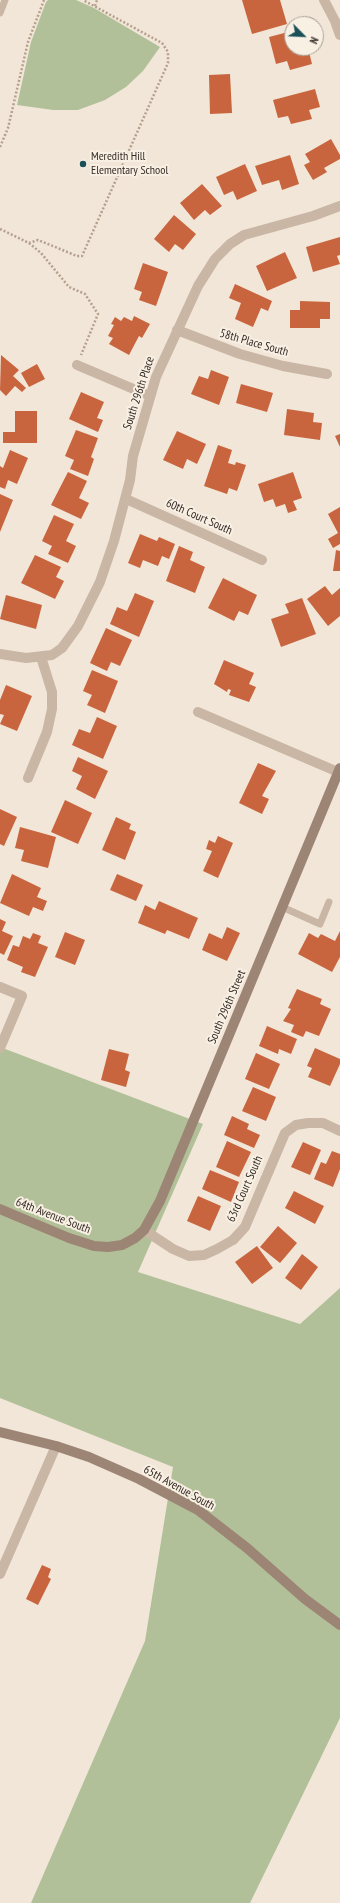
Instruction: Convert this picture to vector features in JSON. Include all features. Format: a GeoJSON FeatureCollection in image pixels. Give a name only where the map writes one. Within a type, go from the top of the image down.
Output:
{"type":"FeatureCollection","features":[{"type":"Feature","properties":{"kind":"street"},"geometry":{"type":"LineString","coordinates":[[324,0],[338,21],[340,35]]}},
{"type":"Feature","properties":{"kind":"street","name":"South 296th Place"},"geometry":{"type":"LineString","coordinates":[[41,657],[52,655],[62,648],[78,626],[100,582],[126,499],[133,456],[156,377],[202,278],[215,259],[230,244],[244,235],[260,229],[313,216],[340,206]]}},
{"type":"Feature","properties":{"kind":"street","name":"58th Place South"},"geometry":{"type":"LineString","coordinates":[[177,330],[240,354],[283,366],[327,374]]}},
{"type":"Feature","properties":{"kind":"street"},"geometry":{"type":"LineString","coordinates":[[77,365],[150,396]]}},
{"type":"Feature","properties":{"kind":"street","name":"60th Court South"},"geometry":{"type":"LineString","coordinates":[[126,499],[262,560]]}},
{"type":"Feature","properties":{"kind":"street"},"geometry":{"type":"LineString","coordinates":[[0,654],[26,658],[41,657],[52,692],[52,709],[47,732],[28,778]]}},
{"type":"Feature","properties":{"kind":"street"},"geometry":{"type":"LineString","coordinates":[[198,712],[339,770]]}},
{"type":"Feature","properties":{"kind":"street","name":"South 296th Street"},"geometry":{"type":"LineString","coordinates":[[122,1245],[144,1230],[160,1201],[282,907],[337,785],[339,770]]}},
{"type":"Feature","properties":{"kind":"street"},"geometry":{"type":"LineString","coordinates":[[0,987],[22,996],[0,1048]]}},
{"type":"Feature","properties":{"kind":"street","name":"63rd Court South"},"geometry":{"type":"LineString","coordinates":[[144,1230],[173,1249],[189,1256],[204,1255],[217,1249],[233,1240],[245,1227],[285,1133],[296,1124],[308,1123],[322,1123],[340,1131]]}},
{"type":"Feature","properties":{"kind":"street","name":"64th Avenue South"},"geometry":{"type":"LineString","coordinates":[[0,1209],[80,1242],[99,1246],[122,1245]]}},
{"type":"Feature","properties":{"kind":"street","name":"65th Avenue South"},"geometry":{"type":"LineString","coordinates":[[0,1432],[56,1446],[89,1457],[139,1479],[198,1510],[247,1548],[305,1599],[340,1625]]}},
{"type":"Feature","properties":{"kind":"street"},"geometry":{"type":"LineString","coordinates":[[0,1574],[56,1446]]}},
{"type":"Feature","properties":{"kind":"lane"},"geometry":{"type":"LineString","coordinates":[[0,13],[5,0]]}},
{"type":"Feature","properties":{"kind":"lane"},"geometry":{"type":"LineString","coordinates":[[282,907],[320,924],[330,902]]}},
{"type":"Feature","properties":{"kind":"path"},"geometry":{"type":"LineString","coordinates":[[0,147],[8,128],[28,42],[44,0]]}},
{"type":"Feature","properties":{"kind":"path"},"geometry":{"type":"LineString","coordinates":[[29,242],[38,240],[77,256],[82,256],[168,63],[168,52],[162,43],[83,0]]}},
{"type":"Feature","properties":{"kind":"path"},"geometry":{"type":"LineString","coordinates":[[95,6],[97,0]]}},
{"type":"Feature","properties":{"kind":"path"},"geometry":{"type":"LineString","coordinates":[[0,229],[29,242],[41,253],[69,287],[85,294],[98,314],[77,365]]}},
{"type":"Feature","properties":{"kind":"green space"},"geometry":{"type":"Polygon","coordinates":[[[48,0],[76,0],[94,8],[160,47],[143,71],[126,87],[105,100],[78,110],[53,110],[17,105],[31,42],[48,0]]]}},
{"type":"Feature","properties":{"kind":"green space"},"geometry":{"type":"Polygon","coordinates":[[[0,1047],[203,1124],[138,1272],[300,1324],[340,1288],[340,1718],[250,1903],[31,1903],[145,1641],[173,1467],[0,1398],[0,1047]]]}},
{"type":"Feature","properties":{"kind":"building"},"geometry":{"type":"Polygon","coordinates":[[[242,0],[280,0],[285,16],[284,25],[252,34],[242,0]]]}},
{"type":"Feature","properties":{"kind":"building"},"geometry":{"type":"Polygon","coordinates":[[[284,33],[284,56],[310,56],[312,64],[290,70],[287,61],[276,64],[269,37],[284,33]]]}},
{"type":"Feature","properties":{"kind":"building"},"geometry":{"type":"Polygon","coordinates":[[[230,74],[232,113],[210,114],[209,75],[230,74]]]}},
{"type":"Feature","properties":{"kind":"building"},"geometry":{"type":"Polygon","coordinates":[[[315,89],[320,107],[309,110],[312,119],[291,124],[288,116],[278,118],[273,100],[315,89]]]}},
{"type":"Feature","properties":{"kind":"building"},"geometry":{"type":"Polygon","coordinates":[[[331,139],[340,155],[340,159],[324,168],[327,172],[313,180],[304,165],[310,162],[305,154],[331,139]]]}},
{"type":"Feature","properties":{"kind":"building"},"geometry":{"type":"Polygon","coordinates":[[[290,155],[299,184],[282,190],[279,180],[262,185],[255,166],[290,155]]]}},
{"type":"Feature","properties":{"kind":"building"},"geometry":{"type":"Polygon","coordinates":[[[245,164],[257,191],[237,200],[233,191],[224,195],[216,177],[245,164]]]}},
{"type":"Feature","properties":{"kind":"building"},"geometry":{"type":"Polygon","coordinates":[[[202,184],[222,206],[210,215],[205,210],[194,220],[180,203],[202,184]]]}},
{"type":"Feature","properties":{"kind":"building"},"geometry":{"type":"Polygon","coordinates":[[[174,215],[196,234],[183,250],[175,244],[169,252],[154,239],[174,215]]]}},
{"type":"Feature","properties":{"kind":"building"},"geometry":{"type":"Polygon","coordinates":[[[340,237],[340,255],[337,256],[340,264],[313,272],[306,247],[340,237]]]}},
{"type":"Feature","properties":{"kind":"building"},"geometry":{"type":"Polygon","coordinates":[[[285,252],[297,278],[267,291],[256,266],[285,252]]]}},
{"type":"Feature","properties":{"kind":"building"},"geometry":{"type":"Polygon","coordinates":[[[143,263],[168,272],[156,306],[139,300],[142,292],[134,289],[143,263]]]}},
{"type":"Feature","properties":{"kind":"building"},"geometry":{"type":"Polygon","coordinates":[[[235,284],[272,301],[268,311],[261,308],[253,327],[235,319],[241,303],[229,298],[235,284]]]}},
{"type":"Feature","properties":{"kind":"building"},"geometry":{"type":"Polygon","coordinates":[[[300,301],[330,302],[330,319],[320,319],[320,328],[290,328],[290,310],[300,310],[300,301]]]}},
{"type":"Feature","properties":{"kind":"building"},"geometry":{"type":"Polygon","coordinates":[[[134,316],[150,324],[142,338],[139,336],[129,355],[109,344],[113,338],[108,336],[114,325],[111,324],[115,317],[121,321],[124,317],[132,321],[134,316]]]}},
{"type":"Feature","properties":{"kind":"building"},"geometry":{"type":"Polygon","coordinates":[[[1,355],[19,370],[13,376],[26,388],[22,392],[15,386],[6,396],[0,390],[1,355]]]}},
{"type":"Feature","properties":{"kind":"building"},"geometry":{"type":"Polygon","coordinates":[[[37,364],[45,379],[29,387],[21,373],[37,364]]]}},
{"type":"Feature","properties":{"kind":"building"},"geometry":{"type":"Polygon","coordinates":[[[211,370],[229,377],[219,405],[191,394],[199,376],[208,379],[211,370]]]}},
{"type":"Feature","properties":{"kind":"building"},"geometry":{"type":"Polygon","coordinates":[[[241,384],[273,393],[267,412],[236,403],[241,384]]]}},
{"type":"Feature","properties":{"kind":"building"},"geometry":{"type":"Polygon","coordinates":[[[81,392],[104,402],[97,418],[103,420],[98,432],[69,419],[81,392]]]}},
{"type":"Feature","properties":{"kind":"building"},"geometry":{"type":"Polygon","coordinates":[[[287,409],[314,413],[313,422],[322,423],[320,440],[284,435],[287,409]]]}},
{"type":"Feature","properties":{"kind":"building"},"geometry":{"type":"Polygon","coordinates":[[[15,411],[37,411],[37,443],[3,443],[3,432],[15,432],[15,411]]]}},
{"type":"Feature","properties":{"kind":"building"},"geometry":{"type":"Polygon","coordinates":[[[76,430],[98,438],[91,457],[94,459],[88,476],[70,469],[74,460],[65,456],[76,430]]]}},
{"type":"Feature","properties":{"kind":"building"},"geometry":{"type":"Polygon","coordinates":[[[177,431],[206,444],[197,464],[187,459],[183,469],[163,460],[177,431]]]}},
{"type":"Feature","properties":{"kind":"building"},"geometry":{"type":"Polygon","coordinates":[[[340,434],[340,447],[335,436],[340,434]]]}},
{"type":"Feature","properties":{"kind":"building"},"geometry":{"type":"Polygon","coordinates":[[[218,445],[232,450],[228,463],[235,465],[236,462],[246,465],[237,491],[229,488],[227,494],[204,486],[218,445]]]}},
{"type":"Feature","properties":{"kind":"building"},"geometry":{"type":"Polygon","coordinates":[[[10,450],[28,458],[17,484],[8,480],[5,489],[0,487],[0,466],[3,468],[10,450]]]}},
{"type":"Feature","properties":{"kind":"building"},"geometry":{"type":"Polygon","coordinates":[[[68,472],[87,481],[79,498],[89,503],[81,519],[51,505],[68,472]]]}},
{"type":"Feature","properties":{"kind":"building"},"geometry":{"type":"Polygon","coordinates":[[[293,472],[302,498],[293,501],[297,510],[288,513],[285,504],[276,507],[273,499],[264,502],[258,484],[293,472]]]}},
{"type":"Feature","properties":{"kind":"building"},"geometry":{"type":"Polygon","coordinates":[[[0,494],[13,500],[0,532],[0,494]]]}},
{"type":"Feature","properties":{"kind":"building"},"geometry":{"type":"Polygon","coordinates":[[[340,507],[340,544],[333,548],[328,539],[338,533],[328,514],[340,507]]]}},
{"type":"Feature","properties":{"kind":"building"},"geometry":{"type":"Polygon","coordinates":[[[54,515],[74,524],[66,541],[76,546],[68,563],[48,554],[52,546],[42,541],[54,515]]]}},
{"type":"Feature","properties":{"kind":"building"},"geometry":{"type":"Polygon","coordinates":[[[140,534],[157,541],[159,537],[175,544],[169,559],[162,556],[158,566],[143,560],[140,568],[128,563],[140,534]]]}},
{"type":"Feature","properties":{"kind":"building"},"geometry":{"type":"Polygon","coordinates":[[[179,546],[193,552],[190,560],[205,567],[195,593],[166,581],[179,546]]]}},
{"type":"Feature","properties":{"kind":"building"},"geometry":{"type":"Polygon","coordinates":[[[336,550],[340,551],[340,571],[333,571],[336,550]]]}},
{"type":"Feature","properties":{"kind":"building"},"geometry":{"type":"Polygon","coordinates":[[[35,555],[61,567],[56,577],[64,581],[55,599],[21,583],[35,555]]]}},
{"type":"Feature","properties":{"kind":"building"},"geometry":{"type":"Polygon","coordinates":[[[223,578],[257,595],[248,615],[239,611],[234,621],[208,608],[223,578]]]}},
{"type":"Feature","properties":{"kind":"building"},"geometry":{"type":"Polygon","coordinates":[[[325,586],[332,595],[340,588],[340,616],[328,626],[307,599],[325,586]]]}},
{"type":"Feature","properties":{"kind":"building"},"geometry":{"type":"Polygon","coordinates":[[[135,593],[154,601],[139,637],[110,624],[117,607],[127,611],[135,593]]]}},
{"type":"Feature","properties":{"kind":"building"},"geometry":{"type":"Polygon","coordinates":[[[6,595],[42,605],[36,629],[0,619],[6,595]]]}},
{"type":"Feature","properties":{"kind":"building"},"geometry":{"type":"Polygon","coordinates":[[[302,598],[316,634],[281,647],[271,619],[289,613],[285,604],[302,598]]]}},
{"type":"Feature","properties":{"kind":"building"},"geometry":{"type":"Polygon","coordinates":[[[106,628],[132,640],[120,666],[111,662],[107,671],[90,663],[106,628]]]}},
{"type":"Feature","properties":{"kind":"building"},"geometry":{"type":"Polygon","coordinates":[[[224,660],[254,673],[249,684],[256,687],[249,702],[229,695],[231,690],[228,689],[227,692],[214,684],[224,660]]]}},
{"type":"Feature","properties":{"kind":"building"},"geometry":{"type":"Polygon","coordinates":[[[92,670],[118,681],[105,713],[87,705],[92,695],[83,691],[92,670]]]}},
{"type":"Feature","properties":{"kind":"building"},"geometry":{"type":"Polygon","coordinates":[[[6,685],[32,696],[17,731],[0,724],[4,715],[0,714],[0,700],[6,685]]]}},
{"type":"Feature","properties":{"kind":"building"},"geometry":{"type":"Polygon","coordinates":[[[97,717],[117,726],[103,759],[72,745],[79,729],[90,733],[97,717]]]}},
{"type":"Feature","properties":{"kind":"building"},"geometry":{"type":"Polygon","coordinates":[[[78,757],[108,771],[95,799],[76,789],[82,776],[72,771],[78,757]]]}},
{"type":"Feature","properties":{"kind":"building"},"geometry":{"type":"Polygon","coordinates":[[[258,763],[276,771],[262,796],[269,799],[262,814],[239,803],[258,763]]]}},
{"type":"Feature","properties":{"kind":"building"},"geometry":{"type":"Polygon","coordinates":[[[65,800],[92,813],[78,844],[51,832],[65,800]]]}},
{"type":"Feature","properties":{"kind":"building"},"geometry":{"type":"Polygon","coordinates":[[[0,809],[17,817],[4,846],[0,844],[0,809]]]}},
{"type":"Feature","properties":{"kind":"building"},"geometry":{"type":"Polygon","coordinates":[[[116,817],[131,824],[129,829],[136,832],[125,860],[102,850],[116,817]]]}},
{"type":"Feature","properties":{"kind":"building"},"geometry":{"type":"Polygon","coordinates":[[[20,827],[56,837],[48,868],[21,861],[24,850],[15,848],[20,827]]]}},
{"type":"Feature","properties":{"kind":"building"},"geometry":{"type":"Polygon","coordinates":[[[218,836],[233,843],[218,878],[203,871],[212,851],[206,849],[209,840],[215,843],[218,836]]]}},
{"type":"Feature","properties":{"kind":"building"},"geometry":{"type":"Polygon","coordinates":[[[12,874],[41,888],[37,897],[47,901],[43,911],[33,907],[29,916],[0,903],[12,874]]]}},
{"type":"Feature","properties":{"kind":"building"},"geometry":{"type":"Polygon","coordinates":[[[117,874],[143,885],[136,901],[110,890],[117,874]]]}},
{"type":"Feature","properties":{"kind":"building"},"geometry":{"type":"Polygon","coordinates":[[[159,901],[198,918],[189,939],[167,930],[165,934],[138,923],[145,905],[155,910],[159,901]]]}},
{"type":"Feature","properties":{"kind":"building"},"geometry":{"type":"Polygon","coordinates":[[[0,919],[6,922],[2,931],[13,936],[4,955],[0,953],[0,919]]]}},
{"type":"Feature","properties":{"kind":"building"},"geometry":{"type":"Polygon","coordinates":[[[227,927],[240,933],[227,961],[202,950],[209,933],[222,939],[227,927]]]}},
{"type":"Feature","properties":{"kind":"building"},"geometry":{"type":"Polygon","coordinates":[[[340,931],[340,957],[332,972],[298,954],[309,933],[318,938],[321,934],[335,941],[340,931]]]}},
{"type":"Feature","properties":{"kind":"building"},"geometry":{"type":"Polygon","coordinates":[[[65,932],[85,940],[75,965],[55,957],[65,932]]]}},
{"type":"Feature","properties":{"kind":"building"},"geometry":{"type":"Polygon","coordinates":[[[33,933],[41,936],[38,943],[48,947],[35,977],[21,972],[23,967],[7,960],[13,945],[19,947],[23,936],[30,939],[33,933]]]}},
{"type":"Feature","properties":{"kind":"building"},"geometry":{"type":"Polygon","coordinates":[[[297,989],[322,999],[320,1004],[331,1009],[319,1036],[306,1031],[303,1037],[291,1032],[294,1025],[283,1021],[291,1009],[288,1008],[297,989]]]}},
{"type":"Feature","properties":{"kind":"building"},"geometry":{"type":"Polygon","coordinates":[[[267,1026],[297,1039],[291,1054],[279,1049],[278,1054],[259,1046],[267,1026]]]}},
{"type":"Feature","properties":{"kind":"building"},"geometry":{"type":"Polygon","coordinates":[[[315,1048],[340,1059],[340,1064],[330,1086],[308,1077],[312,1068],[307,1066],[315,1048]]]}},
{"type":"Feature","properties":{"kind":"building"},"geometry":{"type":"Polygon","coordinates":[[[109,1049],[129,1054],[125,1070],[130,1072],[126,1087],[101,1080],[109,1049]]]}},
{"type":"Feature","properties":{"kind":"building"},"geometry":{"type":"Polygon","coordinates":[[[256,1053],[280,1064],[269,1089],[245,1079],[256,1053]]]}},
{"type":"Feature","properties":{"kind":"building"},"geometry":{"type":"Polygon","coordinates":[[[253,1087],[276,1097],[266,1121],[242,1111],[253,1087]]]}},
{"type":"Feature","properties":{"kind":"building"},"geometry":{"type":"Polygon","coordinates":[[[232,1116],[249,1124],[247,1129],[260,1135],[254,1148],[224,1135],[232,1116]]]}},
{"type":"Feature","properties":{"kind":"building"},"geometry":{"type":"Polygon","coordinates":[[[227,1141],[251,1152],[239,1177],[216,1167],[227,1141]]]}},
{"type":"Feature","properties":{"kind":"building"},"geometry":{"type":"Polygon","coordinates":[[[303,1142],[321,1150],[310,1175],[291,1167],[303,1142]]]}},
{"type":"Feature","properties":{"kind":"building"},"geometry":{"type":"Polygon","coordinates":[[[332,1151],[340,1154],[340,1169],[333,1187],[314,1179],[321,1162],[326,1164],[332,1151]]]}},
{"type":"Feature","properties":{"kind":"building"},"geometry":{"type":"Polygon","coordinates":[[[210,1170],[239,1182],[231,1202],[202,1189],[210,1170]]]}},
{"type":"Feature","properties":{"kind":"building"},"geometry":{"type":"Polygon","coordinates":[[[294,1191],[324,1206],[315,1224],[285,1208],[294,1191]]]}},
{"type":"Feature","properties":{"kind":"building"},"geometry":{"type":"Polygon","coordinates":[[[198,1196],[221,1206],[210,1231],[187,1221],[198,1196]]]}},
{"type":"Feature","properties":{"kind":"building"},"geometry":{"type":"Polygon","coordinates":[[[278,1226],[297,1243],[280,1263],[260,1247],[278,1226]]]}},
{"type":"Feature","properties":{"kind":"building"},"geometry":{"type":"Polygon","coordinates":[[[257,1246],[273,1268],[252,1284],[235,1262],[257,1246]]]}},
{"type":"Feature","properties":{"kind":"building"},"geometry":{"type":"Polygon","coordinates":[[[302,1254],[318,1267],[301,1290],[285,1278],[302,1254]]]}},
{"type":"Feature","properties":{"kind":"building"},"geometry":{"type":"Polygon","coordinates":[[[42,1565],[51,1569],[48,1577],[51,1579],[38,1605],[26,1599],[42,1565]]]}},
{"type":"Feature","properties":{"kind":"place","name":"Meredith Hill Elementary School"},"geometry":{"type":"Point","coordinates":[83,164]}}]}
